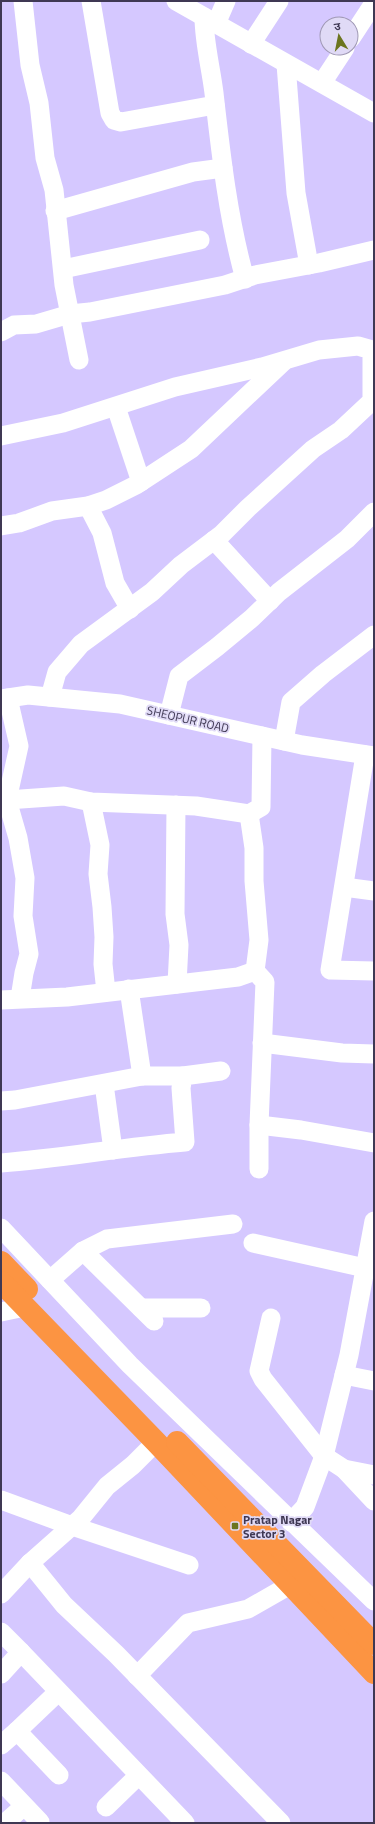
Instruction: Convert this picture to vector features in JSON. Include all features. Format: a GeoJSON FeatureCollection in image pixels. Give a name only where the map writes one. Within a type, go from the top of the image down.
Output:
{"type":"FeatureCollection","features":[{"type":"Feature","properties":{"kind":"highway"},"geometry":{"type":"LineString","coordinates":[[1,1262],[374,1644]]}},
{"type":"Feature","properties":{"kind":"highway"},"geometry":{"type":"LineString","coordinates":[[1,1282],[156,1442],[374,1673]]}},
{"type":"Feature","properties":{"kind":"street"},"geometry":{"type":"LineString","coordinates":[[23,1],[30,65],[39,103],[45,158],[54,190],[63,269],[79,360]]}},
{"type":"Feature","properties":{"kind":"street"},"geometry":{"type":"LineString","coordinates":[[91,1],[110,113],[114,120],[121,122],[215,105]]}},
{"type":"Feature","properties":{"kind":"street"},"geometry":{"type":"LineString","coordinates":[[176,1],[374,113]]}},
{"type":"Feature","properties":{"kind":"street"},"geometry":{"type":"LineString","coordinates":[[226,1],[204,30],[223,168],[237,247],[245,279]]}},
{"type":"Feature","properties":{"kind":"street"},"geometry":{"type":"LineString","coordinates":[[251,44],[279,1]]}},
{"type":"Feature","properties":{"kind":"street"},"geometry":{"type":"LineString","coordinates":[[359,26],[374,3]]}},
{"type":"Feature","properties":{"kind":"street"},"geometry":{"type":"LineString","coordinates":[[322,84],[340,56]]}},
{"type":"Feature","properties":{"kind":"street"},"geometry":{"type":"LineString","coordinates":[[286,64],[296,193],[309,265]]}},
{"type":"Feature","properties":{"kind":"street"},"geometry":{"type":"LineString","coordinates":[[56,211],[192,172],[223,168]]}},
{"type":"Feature","properties":{"kind":"street"},"geometry":{"type":"LineString","coordinates":[[63,269],[200,240]]}},
{"type":"Feature","properties":{"kind":"street"},"geometry":{"type":"LineString","coordinates":[[1,332],[14,325],[36,324],[70,314],[90,312],[225,285],[245,279],[374,250]]}},
{"type":"Feature","properties":{"kind":"street"},"geometry":{"type":"LineString","coordinates":[[1,436],[63,423],[175,387],[262,367],[319,350],[366,345],[372,350],[372,401],[341,430],[314,449],[214,540],[181,565],[152,592],[81,644],[57,672],[50,697]]}},
{"type":"Feature","properties":{"kind":"street"},"geometry":{"type":"LineString","coordinates":[[1,526],[19,523],[52,511],[88,506],[106,500],[141,482],[191,449],[286,359]]}},
{"type":"Feature","properties":{"kind":"street"},"geometry":{"type":"LineString","coordinates":[[116,407],[141,482]]}},
{"type":"Feature","properties":{"kind":"street"},"geometry":{"type":"LineString","coordinates":[[88,506],[102,533],[115,583],[130,609]]}},
{"type":"Feature","properties":{"kind":"street"},"geometry":{"type":"LineString","coordinates":[[169,715],[179,676],[246,623],[270,601],[347,539],[374,512]]}},
{"type":"Feature","properties":{"kind":"street"},"geometry":{"type":"LineString","coordinates":[[214,540],[270,601]]}},
{"type":"Feature","properties":{"kind":"street"},"geometry":{"type":"LineString","coordinates":[[284,741],[291,702],[323,674],[374,635]]}},
{"type":"Feature","properties":{"kind":"street","name":"SHEOPUR ROAD"},"geometry":{"type":"LineString","coordinates":[[4,698],[28,695],[120,704],[284,741],[370,756]]}},
{"type":"Feature","properties":{"kind":"street"},"geometry":{"type":"LineString","coordinates":[[4,698],[19,746],[4,799],[18,838],[25,878],[23,916],[29,954],[20,998]]}},
{"type":"Feature","properties":{"kind":"street"},"geometry":{"type":"LineString","coordinates":[[4,799],[64,796],[91,802],[196,806],[249,814],[261,807],[262,736]]}},
{"type":"Feature","properties":{"kind":"street"},"geometry":{"type":"LineString","coordinates":[[370,756],[344,887],[330,970],[374,971]]}},
{"type":"Feature","properties":{"kind":"street"},"geometry":{"type":"LineString","coordinates":[[91,802],[100,845],[98,874],[103,914],[103,964],[106,992]]}},
{"type":"Feature","properties":{"kind":"street"},"geometry":{"type":"LineString","coordinates":[[176,805],[175,914],[179,945],[177,984]]}},
{"type":"Feature","properties":{"kind":"street"},"geometry":{"type":"LineString","coordinates":[[249,814],[254,848],[254,881],[259,940],[255,971],[265,982],[259,1125],[259,1169]]}},
{"type":"Feature","properties":{"kind":"street"},"geometry":{"type":"LineString","coordinates":[[344,887],[374,891]]}},
{"type":"Feature","properties":{"kind":"street"},"geometry":{"type":"LineString","coordinates":[[1,1000],[67,997],[238,977],[255,971]]}},
{"type":"Feature","properties":{"kind":"street"},"geometry":{"type":"LineString","coordinates":[[129,989],[142,1076]]}},
{"type":"Feature","properties":{"kind":"street"},"geometry":{"type":"LineString","coordinates":[[262,1043],[342,1053],[374,1054]]}},
{"type":"Feature","properties":{"kind":"street"},"geometry":{"type":"LineString","coordinates":[[1,1101],[15,1100],[142,1076],[183,1076],[221,1071]]}},
{"type":"Feature","properties":{"kind":"street"},"geometry":{"type":"LineString","coordinates":[[1,1163],[42,1160],[185,1142],[181,1088],[183,1076]]}},
{"type":"Feature","properties":{"kind":"street"},"geometry":{"type":"LineString","coordinates":[[104,1084],[113,1150]]}},
{"type":"Feature","properties":{"kind":"street"},"geometry":{"type":"LineString","coordinates":[[259,1125],[301,1130],[374,1143]]}},
{"type":"Feature","properties":{"kind":"street"},"geometry":{"type":"LineString","coordinates":[[291,1522],[305,1507],[324,1456],[367,1281],[374,1221]]}},
{"type":"Feature","properties":{"kind":"street"},"geometry":{"type":"LineString","coordinates":[[50,1280],[83,1251],[107,1239],[233,1224]]}},
{"type":"Feature","properties":{"kind":"street"},"geometry":{"type":"LineString","coordinates":[[1,1228],[130,1365],[374,1602]]}},
{"type":"Feature","properties":{"kind":"street"},"geometry":{"type":"LineString","coordinates":[[254,1243],[367,1281]]}},
{"type":"Feature","properties":{"kind":"street"},"geometry":{"type":"LineString","coordinates":[[83,1251],[148,1315],[201,1308]]}},
{"type":"Feature","properties":{"kind":"street"},"geometry":{"type":"LineString","coordinates":[[1,1312],[25,1307]]}},
{"type":"Feature","properties":{"kind":"street"},"geometry":{"type":"LineString","coordinates":[[270,1318],[259,1371],[263,1379],[324,1456],[344,1469],[374,1501]]}},
{"type":"Feature","properties":{"kind":"street"},"geometry":{"type":"LineString","coordinates":[[344,1375],[374,1381]]}},
{"type":"Feature","properties":{"kind":"street"},"geometry":{"type":"LineString","coordinates":[[1,1594],[30,1563],[81,1518],[107,1486],[133,1465],[156,1442]]}},
{"type":"Feature","properties":{"kind":"street"},"geometry":{"type":"LineString","coordinates":[[344,1469],[374,1475]]}},
{"type":"Feature","properties":{"kind":"street"},"geometry":{"type":"LineString","coordinates":[[1,1500],[72,1526],[189,1565]]}},
{"type":"Feature","properties":{"kind":"street"},"geometry":{"type":"LineString","coordinates":[[30,1563],[64,1605],[137,1676],[278,1822]]}},
{"type":"Feature","properties":{"kind":"street"},"geometry":{"type":"LineString","coordinates":[[137,1676],[188,1622],[248,1609],[290,1584]]}},
{"type":"Feature","properties":{"kind":"street"},"geometry":{"type":"LineString","coordinates":[[1,1632],[138,1776],[185,1823]]}},
{"type":"Feature","properties":{"kind":"street"},"geometry":{"type":"LineString","coordinates":[[1,1674],[21,1652]]}},
{"type":"Feature","properties":{"kind":"street"},"geometry":{"type":"LineString","coordinates":[[1,1745],[58,1692]]}},
{"type":"Feature","properties":{"kind":"street"},"geometry":{"type":"LineString","coordinates":[[17,1731],[59,1775]]}},
{"type":"Feature","properties":{"kind":"street"},"geometry":{"type":"LineString","coordinates":[[106,1807],[138,1776]]}},
{"type":"Feature","properties":{"kind":"street"},"geometry":{"type":"LineString","coordinates":[[1,1781],[40,1822]]}},
{"type":"Feature","properties":{"kind":"street"},"geometry":{"type":"LineString","coordinates":[[5,1823],[24,1806]]}},
{"type":"Feature","properties":{"kind":"place","name":"Pratap Nagar Sector 3"},"geometry":{"type":"Point","coordinates":[235,1526]}}]}
